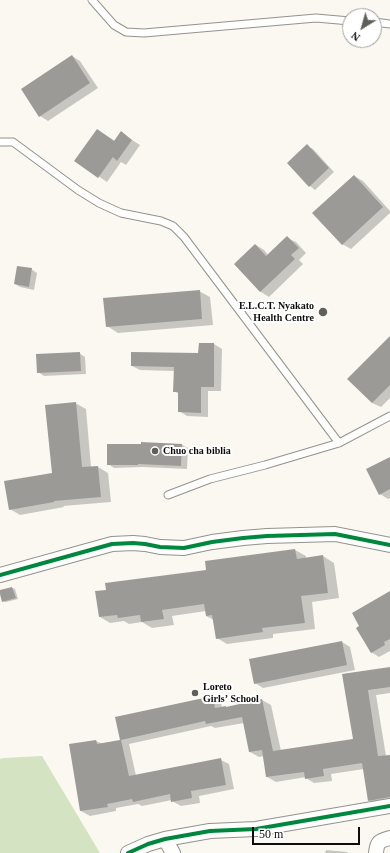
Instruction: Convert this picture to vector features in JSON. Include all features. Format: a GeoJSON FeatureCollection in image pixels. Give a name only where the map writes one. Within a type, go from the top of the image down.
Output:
{"type":"FeatureCollection","features":[{"type":"Feature","properties":{"kind":"street"},"geometry":{"type":"LineString","coordinates":[[0,575],[112,544],[139,543],[160,547],[184,548],[212,542],[243,538],[335,534],[390,545]]}},
{"type":"Feature","properties":{"kind":"street"},"geometry":{"type":"LineString","coordinates":[[128,853],[148,844],[165,839],[210,831],[256,829],[390,806]]}},
{"type":"Feature","properties":{"kind":"street"},"geometry":{"type":"LineString","coordinates":[[376,853],[377,844],[381,840],[390,838]]}},
{"type":"Feature","properties":{"kind":"street"},"geometry":{"type":"LineString","coordinates":[[165,839],[173,853]]}},
{"type":"Feature","properties":{"kind":"lane"},"geometry":{"type":"LineString","coordinates":[[92,0],[114,25],[126,32],[144,33],[316,18],[342,20]]}},
{"type":"Feature","properties":{"kind":"lane"},"geometry":{"type":"LineString","coordinates":[[0,142],[13,142],[78,190],[99,203],[121,212],[161,221],[172,226],[184,237],[340,443]]}},
{"type":"Feature","properties":{"kind":"lane"},"geometry":{"type":"LineString","coordinates":[[168,495],[210,479],[340,443],[390,416]]}},
{"type":"Feature","properties":{"kind":"green space"},"geometry":{"type":"Polygon","coordinates":[[[42,756],[100,853],[0,853],[0,759],[42,756]]]}},
{"type":"Feature","properties":{"kind":"building"},"geometry":{"type":"Polygon","coordinates":[[[72,55],[90,83],[39,117],[21,89],[72,55]]]}},
{"type":"Feature","properties":{"kind":"building"},"geometry":{"type":"Polygon","coordinates":[[[97,129],[114,141],[121,131],[132,140],[117,161],[113,157],[98,178],[74,161],[97,129]]]}},
{"type":"Feature","properties":{"kind":"building"},"geometry":{"type":"Polygon","coordinates":[[[307,144],[329,168],[309,187],[287,163],[307,144]]]}},
{"type":"Feature","properties":{"kind":"building"},"geometry":{"type":"Polygon","coordinates":[[[354,175],[383,207],[342,245],[312,213],[354,175]]]}},
{"type":"Feature","properties":{"kind":"building"},"geometry":{"type":"Polygon","coordinates":[[[287,236],[299,248],[291,255],[295,259],[260,292],[234,264],[255,244],[266,256],[287,236]]]}},
{"type":"Feature","properties":{"kind":"building"},"geometry":{"type":"Polygon","coordinates":[[[17,266],[32,268],[29,287],[14,284],[17,266]]]}},
{"type":"Feature","properties":{"kind":"building"},"geometry":{"type":"Polygon","coordinates":[[[200,290],[202,319],[106,327],[103,298],[200,290]]]}},
{"type":"Feature","properties":{"kind":"building"},"geometry":{"type":"Polygon","coordinates":[[[390,336],[390,385],[372,403],[347,379],[390,336]]]}},
{"type":"Feature","properties":{"kind":"building"},"geometry":{"type":"Polygon","coordinates":[[[199,343],[214,343],[214,387],[201,387],[201,413],[178,412],[178,392],[173,392],[174,367],[131,366],[131,352],[198,353],[199,343]]]}},
{"type":"Feature","properties":{"kind":"building"},"geometry":{"type":"Polygon","coordinates":[[[80,352],[81,371],[37,373],[36,354],[80,352]]]}},
{"type":"Feature","properties":{"kind":"building"},"geometry":{"type":"Polygon","coordinates":[[[76,402],[82,467],[98,466],[101,497],[54,501],[9,510],[4,481],[52,473],[45,405],[76,402]]]}},
{"type":"Feature","properties":{"kind":"building"},"geometry":{"type":"Polygon","coordinates":[[[141,442],[182,444],[181,466],[138,464],[107,465],[107,444],[141,444],[141,442]]]}},
{"type":"Feature","properties":{"kind":"building"},"geometry":{"type":"Polygon","coordinates":[[[390,457],[390,489],[379,495],[366,469],[390,457]]]}},
{"type":"Feature","properties":{"kind":"building"},"geometry":{"type":"Polygon","coordinates":[[[295,549],[297,559],[323,555],[328,593],[301,596],[305,623],[262,628],[263,632],[216,639],[212,615],[206,616],[204,604],[162,610],[164,619],[141,622],[140,615],[118,618],[117,615],[99,617],[95,591],[106,590],[105,583],[206,570],[205,561],[295,549]]]}},
{"type":"Feature","properties":{"kind":"building"},"geometry":{"type":"Polygon","coordinates":[[[12,587],[16,598],[2,602],[0,590],[12,587]]]}},
{"type":"Feature","properties":{"kind":"building"},"geometry":{"type":"Polygon","coordinates":[[[390,591],[390,639],[384,642],[385,645],[371,653],[356,628],[359,626],[352,613],[390,591]]]}},
{"type":"Feature","properties":{"kind":"building"},"geometry":{"type":"Polygon","coordinates":[[[342,641],[347,665],[254,684],[249,659],[342,641]]]}},
{"type":"Feature","properties":{"kind":"building"},"geometry":{"type":"Polygon","coordinates":[[[390,667],[390,687],[368,690],[378,756],[390,755],[390,797],[368,801],[362,763],[323,769],[324,776],[305,779],[304,772],[266,777],[262,750],[249,752],[242,717],[206,724],[205,721],[121,740],[129,776],[221,758],[226,785],[191,791],[192,798],[171,802],[170,794],[133,802],[132,799],[107,804],[108,807],[80,811],[69,744],[96,740],[97,744],[120,740],[115,717],[213,697],[215,708],[262,699],[273,751],[353,739],[342,674],[390,667]]]}},
{"type":"Feature","properties":{"kind":"cycle path"},"geometry":{"type":"LineString","coordinates":[[0,575],[112,544],[133,543],[160,547],[184,548],[212,542],[243,538],[335,534],[390,545]]}},
{"type":"Feature","properties":{"kind":"cycle path"},"geometry":{"type":"LineString","coordinates":[[128,853],[148,844],[165,839],[210,831],[256,829],[390,806]]}},
{"type":"Feature","properties":{"kind":"place","name":"E.L.C.T. Nyakato Health Centre"},"geometry":{"type":"Point","coordinates":[323,312]}},
{"type":"Feature","properties":{"kind":"place","name":"Chuo cha biblia"},"geometry":{"type":"Point","coordinates":[155,451]}},
{"type":"Feature","properties":{"kind":"place","name":"Loreto Girls’ School"},"geometry":{"type":"Point","coordinates":[195,693]}}]}
